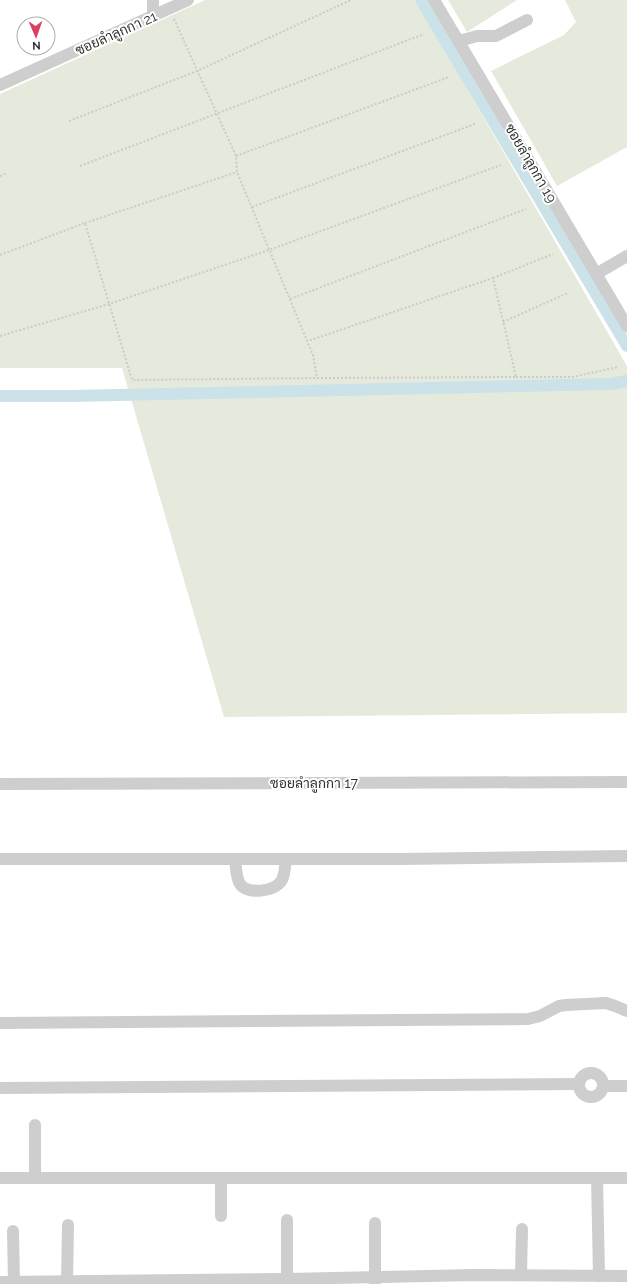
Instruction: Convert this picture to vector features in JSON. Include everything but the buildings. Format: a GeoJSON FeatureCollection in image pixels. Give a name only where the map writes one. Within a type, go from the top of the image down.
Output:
{"type":"FeatureCollection","features":[{"type":"Feature","properties":{"kind":"street"},"geometry":{"type":"LineString","coordinates":[[152,0],[153,16]]}},
{"type":"Feature","properties":{"kind":"street","name":"ซอยลำลูกกา 21"},"geometry":{"type":"LineString","coordinates":[[0,85],[188,0]]}},
{"type":"Feature","properties":{"kind":"street","name":"ซอยลำลูกกา 19"},"geometry":{"type":"LineString","coordinates":[[434,0],[460,41],[627,326]]}},
{"type":"Feature","properties":{"kind":"street"},"geometry":{"type":"LineString","coordinates":[[460,41],[477,36],[496,36],[527,20]]}},
{"type":"Feature","properties":{"kind":"street"},"geometry":{"type":"LineString","coordinates":[[596,274],[627,256]]}},
{"type":"Feature","properties":{"kind":"street","name":"ซอยลำลูกกา 17"},"geometry":{"type":"LineString","coordinates":[[0,784],[627,782]]}},
{"type":"Feature","properties":{"kind":"street"},"geometry":{"type":"LineString","coordinates":[[0,860],[627,856]]}},
{"type":"Feature","properties":{"kind":"street"},"geometry":{"type":"LineString","coordinates":[[235,859],[240,885],[248,890],[270,890],[277,886],[282,880],[286,858]]}},
{"type":"Feature","properties":{"kind":"street"},"geometry":{"type":"LineString","coordinates":[[0,1023],[528,1019],[540,1016],[559,1006],[606,1003],[627,1011]]}},
{"type":"Feature","properties":{"kind":"street"},"geometry":{"type":"LineString","coordinates":[[0,1088],[579,1084],[581,1079],[590,1073],[600,1076],[603,1081],[603,1086],[627,1086]]}},
{"type":"Feature","properties":{"kind":"street"},"geometry":{"type":"LineString","coordinates":[[35,1125],[35,1178]]}},
{"type":"Feature","properties":{"kind":"street"},"geometry":{"type":"LineString","coordinates":[[0,1178],[627,1178]]}},
{"type":"Feature","properties":{"kind":"street"},"geometry":{"type":"LineString","coordinates":[[221,1178],[221,1216]]}},
{"type":"Feature","properties":{"kind":"street"},"geometry":{"type":"LineString","coordinates":[[597,1178],[599,1276]]}},
{"type":"Feature","properties":{"kind":"street"},"geometry":{"type":"LineString","coordinates":[[287,1220],[287,1279]]}},
{"type":"Feature","properties":{"kind":"street"},"geometry":{"type":"LineString","coordinates":[[375,1223],[375,1280]]}},
{"type":"Feature","properties":{"kind":"street"},"geometry":{"type":"LineString","coordinates":[[67,1282],[68,1225]]}},
{"type":"Feature","properties":{"kind":"street"},"geometry":{"type":"LineString","coordinates":[[521,1275],[522,1229]]}},
{"type":"Feature","properties":{"kind":"street"},"geometry":{"type":"LineString","coordinates":[[13,1232],[14,1282]]}},
{"type":"Feature","properties":{"kind":"street"},"geometry":{"type":"LineString","coordinates":[[0,1282],[287,1279],[431,1280],[521,1275],[627,1276]]}},
{"type":"Feature","properties":{"kind":"path"},"geometry":{"type":"LineString","coordinates":[[69,120],[198,71],[351,0]]}},
{"type":"Feature","properties":{"kind":"path"},"geometry":{"type":"LineString","coordinates":[[169,9],[236,156],[237,172],[314,355],[317,378]]}},
{"type":"Feature","properties":{"kind":"path"},"geometry":{"type":"LineString","coordinates":[[80,166],[424,34]]}},
{"type":"Feature","properties":{"kind":"path"},"geometry":{"type":"LineString","coordinates":[[236,156],[449,77]]}},
{"type":"Feature","properties":{"kind":"path"},"geometry":{"type":"LineString","coordinates":[[252,207],[475,124]]}},
{"type":"Feature","properties":{"kind":"path"},"geometry":{"type":"LineString","coordinates":[[0,336],[109,304],[269,250],[501,165]]}},
{"type":"Feature","properties":{"kind":"path"},"geometry":{"type":"LineString","coordinates":[[0,255],[85,223],[237,172]]}},
{"type":"Feature","properties":{"kind":"path"},"geometry":{"type":"LineString","coordinates":[[0,176],[7,173]]}},
{"type":"Feature","properties":{"kind":"path"},"geometry":{"type":"LineString","coordinates":[[290,299],[526,210]]}},
{"type":"Feature","properties":{"kind":"path"},"geometry":{"type":"LineString","coordinates":[[85,223],[132,380],[573,377],[618,367]]}},
{"type":"Feature","properties":{"kind":"path"},"geometry":{"type":"LineString","coordinates":[[308,341],[493,278],[553,254]]}},
{"type":"Feature","properties":{"kind":"path"},"geometry":{"type":"LineString","coordinates":[[493,278],[516,377]]}},
{"type":"Feature","properties":{"kind":"path"},"geometry":{"type":"LineString","coordinates":[[503,322],[568,293]]}},
{"type":"Feature","properties":{"kind":"shaded area"},"geometry":{"type":"Polygon","coordinates":[[[205,0],[414,0],[433,30],[627,366],[627,713],[224,717],[122,368],[0,368],[0,94],[205,0]]]}},
{"type":"Feature","properties":{"kind":"shaded area"},"geometry":{"type":"Polygon","coordinates":[[[448,0],[517,0],[467,32],[448,0]]]}},
{"type":"Feature","properties":{"kind":"shaded area"},"geometry":{"type":"Polygon","coordinates":[[[565,0],[627,0],[627,147],[557,186],[491,71],[564,35],[576,22],[565,0]]]}},
{"type":"Feature","properties":{"kind":"waterway"},"geometry":{"type":"LineString","coordinates":[[421,0],[627,346]]}},
{"type":"Feature","properties":{"kind":"waterway"},"geometry":{"type":"LineString","coordinates":[[0,396],[71,396],[611,384],[627,381]]}}]}
